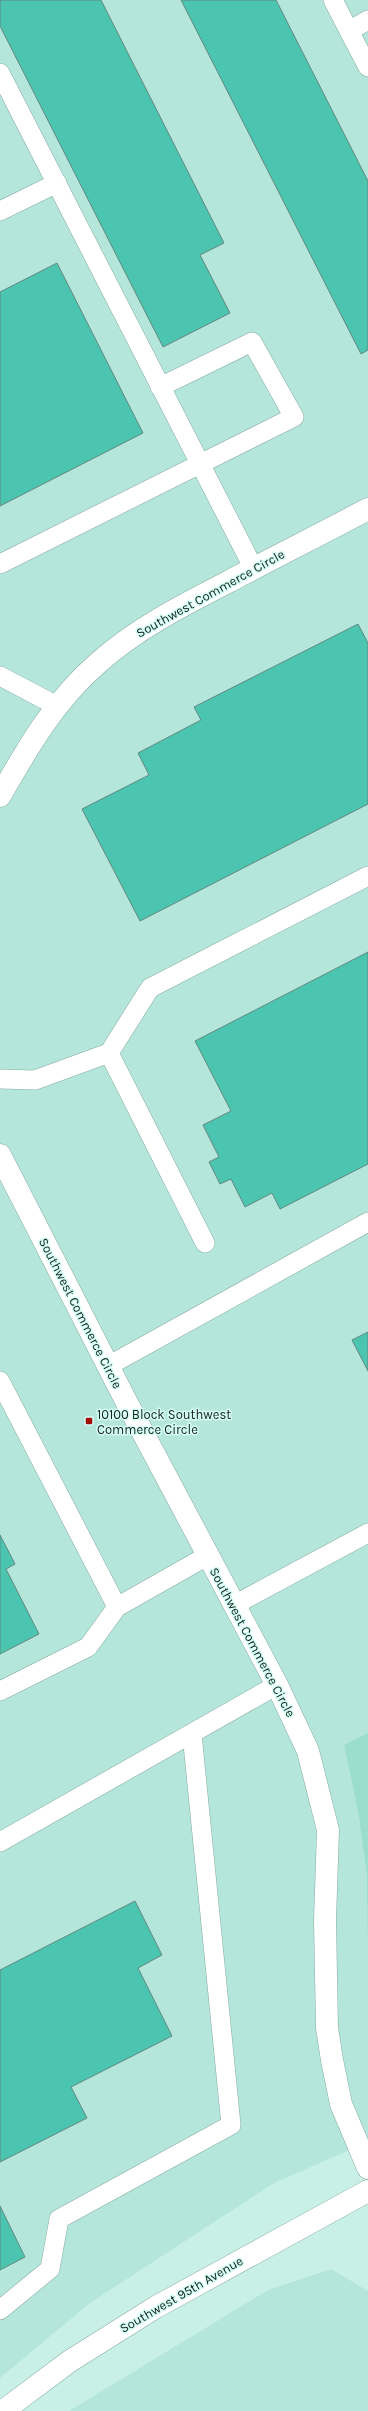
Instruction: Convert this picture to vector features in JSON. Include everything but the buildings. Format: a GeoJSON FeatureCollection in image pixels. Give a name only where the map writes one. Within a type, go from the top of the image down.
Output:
{"type":"FeatureCollection","features":[{"type":"Feature","properties":{"kind":"street","name":"Southwest Commerce Circle"},"geometry":{"type":"LineString","coordinates":[[0,796],[37,731],[57,706],[97,663],[137,632],[254,568],[366,514]]}},
{"type":"Feature","properties":{"kind":"street","name":"Southwest Commerce Circle"},"geometry":{"type":"LineString","coordinates":[[0,1155],[207,1556],[277,1685],[308,1751],[320,1791],[328,1830],[325,1920],[328,2028],[341,2104],[368,2168]]}},
{"type":"Feature","properties":{"kind":"street","name":"Southwest 95th Avenue"},"geometry":{"type":"LineString","coordinates":[[3,2411],[70,2361],[156,2307],[368,2191]]}},
{"type":"Feature","properties":{"kind":"lane"},"geometry":{"type":"LineString","coordinates":[[332,0],[368,67]]}},
{"type":"Feature","properties":{"kind":"lane"},"geometry":{"type":"LineString","coordinates":[[349,31],[368,20]]}},
{"type":"Feature","properties":{"kind":"lane"},"geometry":{"type":"LineString","coordinates":[[0,73],[254,568]]}},
{"type":"Feature","properties":{"kind":"lane"},"geometry":{"type":"LineString","coordinates":[[0,211],[57,183]]}},
{"type":"Feature","properties":{"kind":"lane"},"geometry":{"type":"LineString","coordinates":[[0,564],[201,465],[294,417],[252,342],[160,387]]}},
{"type":"Feature","properties":{"kind":"lane"},"geometry":{"type":"LineString","coordinates":[[0,676],[57,706]]}},
{"type":"Feature","properties":{"kind":"lane"},"geometry":{"type":"LineString","coordinates":[[0,1079],[35,1080],[108,1053],[150,988],[368,876]]}},
{"type":"Feature","properties":{"kind":"lane"},"geometry":{"type":"LineString","coordinates":[[108,1053],[205,1243]]}},
{"type":"Feature","properties":{"kind":"lane"},"geometry":{"type":"LineString","coordinates":[[108,1366],[368,1222]]}},
{"type":"Feature","properties":{"kind":"lane"},"geometry":{"type":"LineString","coordinates":[[0,1381],[117,1607]]}},
{"type":"Feature","properties":{"kind":"lane"},"geometry":{"type":"LineString","coordinates":[[234,1604],[368,1533]]}},
{"type":"Feature","properties":{"kind":"lane"},"geometry":{"type":"LineString","coordinates":[[0,1691],[88,1647],[117,1607],[207,1556]]}},
{"type":"Feature","properties":{"kind":"lane"},"geometry":{"type":"LineString","coordinates":[[0,1842],[277,1685]]}},
{"type":"Feature","properties":{"kind":"lane"},"geometry":{"type":"LineString","coordinates":[[0,2310],[50,2269],[60,2219],[231,2125],[192,1734]]}},
{"type":"Feature","properties":{"kind":"shaded area"},"geometry":{"type":"Polygon","coordinates":[[[0,0],[368,0],[368,2142],[274,2183],[90,2303],[0,2378],[0,0]]]}},
{"type":"Feature","properties":{"kind":"shaded area"},"geometry":{"type":"Polygon","coordinates":[[[368,1733],[368,1949],[367,1875],[358,1810],[344,1745],[368,1733]]]}},
{"type":"Feature","properties":{"kind":"shaded area"},"geometry":{"type":"Polygon","coordinates":[[[331,2269],[368,2291],[368,2411],[69,2411],[268,2290],[331,2269]]]}},
{"type":"Feature","properties":{"kind":"place","name":"10100 Block Southwest Commerce Circle"},"geometry":{"type":"Point","coordinates":[89,1421]}}]}
